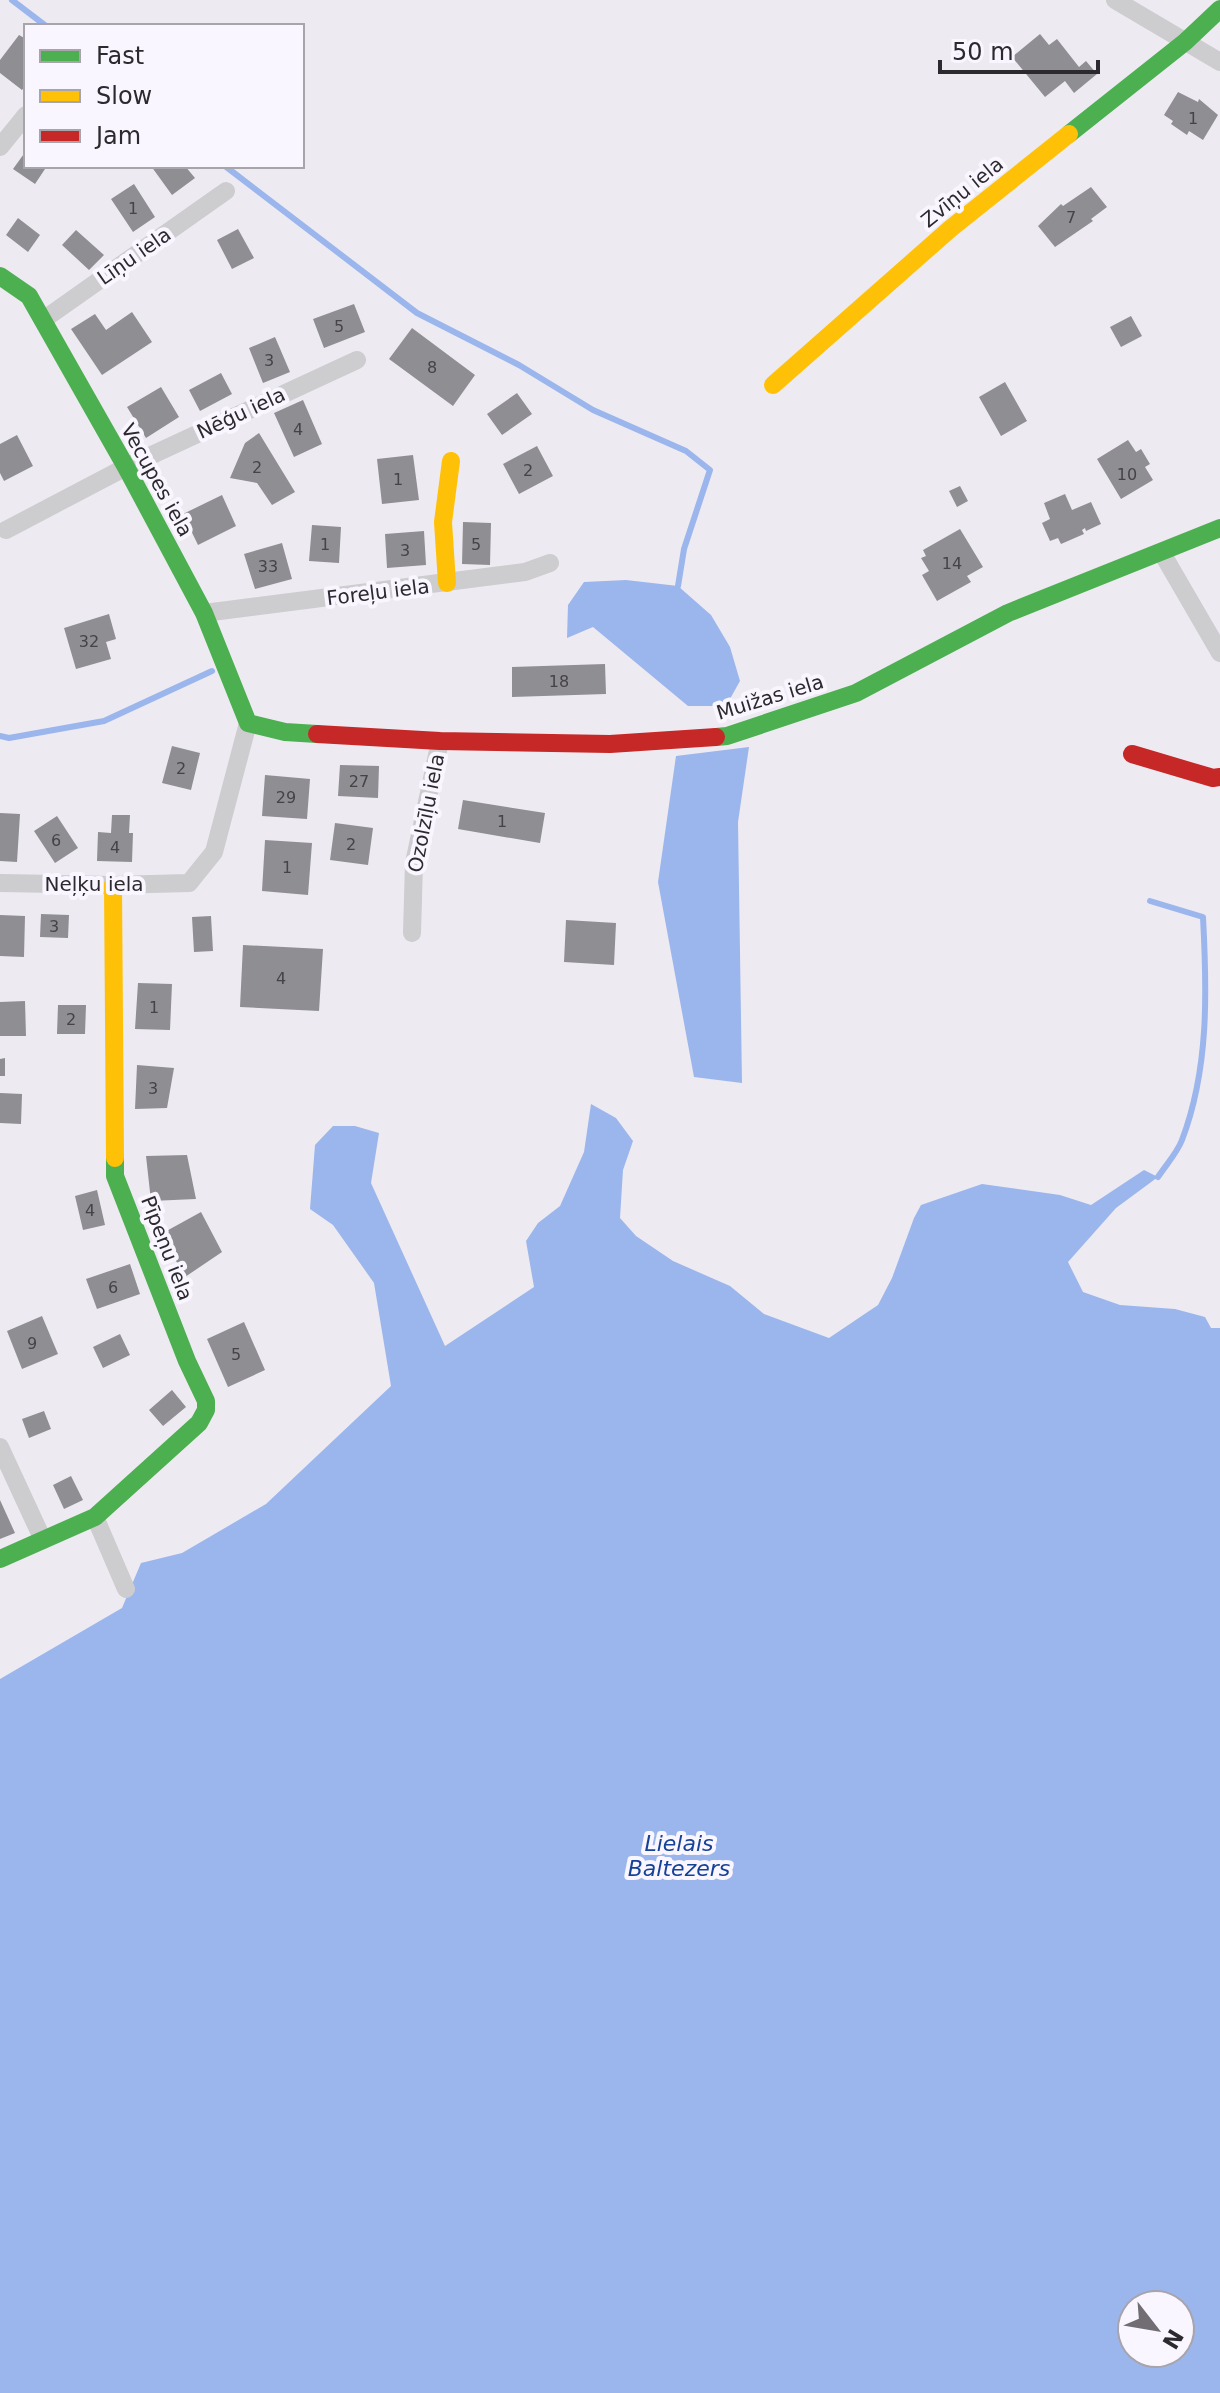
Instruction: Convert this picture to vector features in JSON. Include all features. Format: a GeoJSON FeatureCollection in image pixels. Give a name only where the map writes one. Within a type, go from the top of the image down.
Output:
{"type":"FeatureCollection","features":[{"type":"Feature","properties":{"kind":"street"},"geometry":{"type":"LineString","coordinates":[[1115,0],[1220,62]]}},
{"type":"Feature","properties":{"kind":"street","name":"Zvīņu iela"},"geometry":{"type":"LineString","coordinates":[[773,385],[950,229],[1185,42],[1220,9]]}},
{"type":"Feature","properties":{"kind":"street"},"geometry":{"type":"LineString","coordinates":[[0,147],[24,117]]}},
{"type":"Feature","properties":{"kind":"street","name":"Līņu iela"},"geometry":{"type":"LineString","coordinates":[[43,320],[226,191]]}},
{"type":"Feature","properties":{"kind":"street","name":"Vecupes iela"},"geometry":{"type":"LineString","coordinates":[[0,276],[29,296],[126,467],[204,613],[248,723]]}},
{"type":"Feature","properties":{"kind":"street","name":"Nēģu iela"},"geometry":{"type":"LineString","coordinates":[[6,530],[126,467],[357,360]]}},
{"type":"Feature","properties":{"kind":"street"},"geometry":{"type":"LineString","coordinates":[[447,583],[442,529],[443,497],[451,461]]}},
{"type":"Feature","properties":{"kind":"street","name":"Muižas iela"},"geometry":{"type":"LineString","coordinates":[[248,723],[285,732],[440,741],[610,744],[727,736],[856,693],[1008,613],[1220,528]]}},
{"type":"Feature","properties":{"kind":"street"},"geometry":{"type":"LineString","coordinates":[[1162,553],[1220,653]]}},
{"type":"Feature","properties":{"kind":"street","name":"Foreļu iela"},"geometry":{"type":"LineString","coordinates":[[204,613],[525,572],[550,563]]}},
{"type":"Feature","properties":{"kind":"street","name":"Neļķu iela"},"geometry":{"type":"LineString","coordinates":[[0,883],[189,883],[214,852],[248,723]]}},
{"type":"Feature","properties":{"kind":"street","name":"Ozolzīļu iela"},"geometry":{"type":"LineString","coordinates":[[412,933],[414,863],[440,741]]}},
{"type":"Feature","properties":{"kind":"street"},"geometry":{"type":"LineString","coordinates":[[1132,754],[1213,778],[1220,777]]}},
{"type":"Feature","properties":{"kind":"street","name":"Pīpeņu iela"},"geometry":{"type":"LineString","coordinates":[[0,1559],[95,1517],[199,1423],[206,1410],[206,1401],[187,1361],[115,1176],[113,885]]}},
{"type":"Feature","properties":{"kind":"street"},"geometry":{"type":"LineString","coordinates":[[0,1447],[43,1540]]}},
{"type":"Feature","properties":{"kind":"street"},"geometry":{"type":"LineString","coordinates":[[95,1517],[126,1589]]}},
{"type":"Feature","properties":{"kind":"water"},"geometry":{"type":"Polygon","coordinates":[[[626,580],[678,586],[711,615],[730,647],[740,681],[726,706],[688,706],[593,627],[567,638],[568,605],[584,582],[626,580]]]}},
{"type":"Feature","properties":{"kind":"water"},"geometry":{"type":"Polygon","coordinates":[[[749,747],[738,822],[742,1083],[694,1077],[658,882],[676,756],[749,747]]]}},
{"type":"Feature","properties":{"kind":"water","name":"Lielais Baltezers"},"geometry":{"type":"Polygon","coordinates":[[[591,1104],[616,1118],[633,1141],[623,1170],[620,1218],[636,1236],[673,1261],[730,1286],[764,1314],[829,1338],[878,1305],[921,1205],[982,1184],[1060,1195],[1091,1205],[1144,1170],[1158,1177],[1116,1208],[1068,1262],[1083,1292],[1120,1305],[1175,1309],[1205,1317],[1211,1328],[1220,1328],[1220,2393],[0,2393],[0,1679],[122,1608],[141,1563],[182,1553],[266,1504],[391,1386],[374,1283],[333,1225],[310,1209],[315,1145],[333,1126],[355,1126],[379,1133],[371,1183],[445,1346],[534,1287],[526,1241],[538,1223],[560,1206],[584,1152],[591,1104]]]}},
{"type":"Feature","properties":{"kind":"building"},"geometry":{"type":"Polygon","coordinates":[[[1040,34],[1049,45],[1057,39],[1079,67],[1086,61],[1097,74],[1074,93],[1065,81],[1045,97],[1012,57],[1040,34]]]}},
{"type":"Feature","properties":{"kind":"building"},"geometry":{"type":"Polygon","coordinates":[[[19,35],[24,38],[22,90],[0,73],[0,60],[19,35]]]}},
{"type":"Feature","properties":{"kind":"building"},"geometry":{"type":"Polygon","coordinates":[[[1178,92],[1198,102],[1199,99],[1218,115],[1203,140],[1189,131],[1187,135],[1164,115],[1178,92]]]}},
{"type":"Feature","properties":{"kind":"building"},"geometry":{"type":"Polygon","coordinates":[[[24,154],[24,168],[46,168],[35,184],[13,169],[24,154]]]}},
{"type":"Feature","properties":{"kind":"building"},"geometry":{"type":"Polygon","coordinates":[[[152,168],[187,168],[195,178],[172,195],[152,168]]]}},
{"type":"Feature","properties":{"kind":"building"},"geometry":{"type":"Polygon","coordinates":[[[134,184],[155,217],[133,232],[111,199],[134,184]]]}},
{"type":"Feature","properties":{"kind":"building"},"geometry":{"type":"Polygon","coordinates":[[[1091,187],[1107,207],[1091,219],[1093,221],[1055,247],[1038,226],[1061,204],[1063,206],[1091,187]]]}},
{"type":"Feature","properties":{"kind":"building"},"geometry":{"type":"Polygon","coordinates":[[[18,218],[40,235],[28,252],[6,235],[18,218]]]}},
{"type":"Feature","properties":{"kind":"building"},"geometry":{"type":"Polygon","coordinates":[[[238,229],[254,258],[232,269],[217,240],[238,229]]]}},
{"type":"Feature","properties":{"kind":"building"},"geometry":{"type":"Polygon","coordinates":[[[76,230],[104,255],[89,270],[62,245],[76,230]]]}},
{"type":"Feature","properties":{"kind":"building"},"geometry":{"type":"Polygon","coordinates":[[[354,304],[365,332],[324,348],[313,319],[354,304]]]}},
{"type":"Feature","properties":{"kind":"building"},"geometry":{"type":"Polygon","coordinates":[[[132,312],[152,342],[102,375],[71,329],[95,314],[106,330],[132,312]]]}},
{"type":"Feature","properties":{"kind":"building"},"geometry":{"type":"Polygon","coordinates":[[[1131,316],[1142,336],[1121,347],[1110,327],[1131,316]]]}},
{"type":"Feature","properties":{"kind":"building"},"geometry":{"type":"Polygon","coordinates":[[[412,328],[475,375],[453,406],[389,359],[412,328]]]}},
{"type":"Feature","properties":{"kind":"building"},"geometry":{"type":"Polygon","coordinates":[[[275,337],[290,372],[263,383],[249,348],[275,337]]]}},
{"type":"Feature","properties":{"kind":"building"},"geometry":{"type":"Polygon","coordinates":[[[221,373],[232,394],[200,411],[189,390],[221,373]]]}},
{"type":"Feature","properties":{"kind":"building"},"geometry":{"type":"Polygon","coordinates":[[[1005,382],[1027,421],[1001,436],[979,397],[1005,382]]]}},
{"type":"Feature","properties":{"kind":"building"},"geometry":{"type":"Polygon","coordinates":[[[161,387],[179,417],[146,438],[127,407],[161,387]]]}},
{"type":"Feature","properties":{"kind":"building"},"geometry":{"type":"Polygon","coordinates":[[[517,393],[532,414],[502,435],[487,414],[517,393]]]}},
{"type":"Feature","properties":{"kind":"building"},"geometry":{"type":"Polygon","coordinates":[[[303,400],[322,444],[294,457],[274,413],[303,400]]]}},
{"type":"Feature","properties":{"kind":"building"},"geometry":{"type":"Polygon","coordinates":[[[259,433],[295,492],[272,505],[257,483],[230,478],[245,443],[259,433]]]}},
{"type":"Feature","properties":{"kind":"building"},"geometry":{"type":"Polygon","coordinates":[[[17,435],[33,466],[4,481],[0,473],[0,444],[17,435]]]}},
{"type":"Feature","properties":{"kind":"building"},"geometry":{"type":"Polygon","coordinates":[[[1128,440],[1136,452],[1141,449],[1150,464],[1145,467],[1153,480],[1121,499],[1097,459],[1128,440]]]}},
{"type":"Feature","properties":{"kind":"building"},"geometry":{"type":"Polygon","coordinates":[[[537,446],[553,476],[519,494],[503,464],[537,446]]]}},
{"type":"Feature","properties":{"kind":"building"},"geometry":{"type":"Polygon","coordinates":[[[413,455],[419,500],[382,504],[377,459],[413,455]]]}},
{"type":"Feature","properties":{"kind":"building"},"geometry":{"type":"Polygon","coordinates":[[[960,486],[968,501],[957,507],[949,491],[960,486]]]}},
{"type":"Feature","properties":{"kind":"building"},"geometry":{"type":"Polygon","coordinates":[[[1065,494],[1072,510],[1091,502],[1101,524],[1086,531],[1085,528],[1082,530],[1084,534],[1061,544],[1058,538],[1050,541],[1042,523],[1050,519],[1044,503],[1065,494]]]}},
{"type":"Feature","properties":{"kind":"building"},"geometry":{"type":"Polygon","coordinates":[[[222,495],[236,526],[198,545],[183,514],[222,495]]]}},
{"type":"Feature","properties":{"kind":"building"},"geometry":{"type":"Polygon","coordinates":[[[463,522],[491,523],[490,565],[462,564],[463,522]]]}},
{"type":"Feature","properties":{"kind":"building"},"geometry":{"type":"Polygon","coordinates":[[[312,525],[341,527],[339,563],[309,561],[312,525]]]}},
{"type":"Feature","properties":{"kind":"building"},"geometry":{"type":"Polygon","coordinates":[[[960,529],[983,567],[967,576],[971,582],[937,601],[922,575],[929,571],[921,558],[926,556],[923,550],[960,529]]]}},
{"type":"Feature","properties":{"kind":"building"},"geometry":{"type":"Polygon","coordinates":[[[424,531],[426,565],[387,568],[385,534],[424,531]]]}},
{"type":"Feature","properties":{"kind":"building"},"geometry":{"type":"Polygon","coordinates":[[[282,543],[292,579],[255,589],[244,554],[282,543]]]}},
{"type":"Feature","properties":{"kind":"building"},"geometry":{"type":"Polygon","coordinates":[[[109,614],[116,639],[106,642],[111,659],[76,669],[64,628],[109,614]]]}},
{"type":"Feature","properties":{"kind":"building"},"geometry":{"type":"Polygon","coordinates":[[[605,664],[606,694],[512,697],[512,667],[605,664]]]}},
{"type":"Feature","properties":{"kind":"building"},"geometry":{"type":"Polygon","coordinates":[[[172,746],[200,753],[191,790],[162,783],[172,746]]]}},
{"type":"Feature","properties":{"kind":"building"},"geometry":{"type":"Polygon","coordinates":[[[340,765],[379,766],[378,798],[338,796],[340,765]]]}},
{"type":"Feature","properties":{"kind":"building"},"geometry":{"type":"Polygon","coordinates":[[[265,775],[310,779],[307,819],[262,816],[265,775]]]}},
{"type":"Feature","properties":{"kind":"building"},"geometry":{"type":"Polygon","coordinates":[[[463,800],[545,813],[540,843],[458,829],[463,800]]]}},
{"type":"Feature","properties":{"kind":"building"},"geometry":{"type":"Polygon","coordinates":[[[0,813],[20,814],[17,862],[0,861],[0,813]]]}},
{"type":"Feature","properties":{"kind":"building"},"geometry":{"type":"Polygon","coordinates":[[[112,815],[130,815],[132,862],[97,861],[98,832],[111,833],[112,815]]]}},
{"type":"Feature","properties":{"kind":"building"},"geometry":{"type":"Polygon","coordinates":[[[57,816],[78,848],[55,863],[34,831],[57,816]]]}},
{"type":"Feature","properties":{"kind":"building"},"geometry":{"type":"Polygon","coordinates":[[[335,823],[373,828],[368,865],[330,860],[335,823]]]}},
{"type":"Feature","properties":{"kind":"building"},"geometry":{"type":"Polygon","coordinates":[[[265,840],[312,843],[308,895],[262,891],[265,840]]]}},
{"type":"Feature","properties":{"kind":"building"},"geometry":{"type":"Polygon","coordinates":[[[41,914],[69,915],[68,938],[40,937],[41,914]]]}},
{"type":"Feature","properties":{"kind":"building"},"geometry":{"type":"Polygon","coordinates":[[[0,915],[25,916],[24,957],[0,956],[0,915]]]}},
{"type":"Feature","properties":{"kind":"building"},"geometry":{"type":"Polygon","coordinates":[[[211,916],[213,951],[194,952],[192,917],[211,916]]]}},
{"type":"Feature","properties":{"kind":"building"},"geometry":{"type":"Polygon","coordinates":[[[566,920],[616,923],[614,965],[564,962],[566,920]]]}},
{"type":"Feature","properties":{"kind":"building"},"geometry":{"type":"Polygon","coordinates":[[[243,945],[323,949],[319,1011],[240,1007],[243,945]]]}},
{"type":"Feature","properties":{"kind":"building"},"geometry":{"type":"Polygon","coordinates":[[[138,983],[172,984],[170,1030],[135,1029],[138,983]]]}},
{"type":"Feature","properties":{"kind":"building"},"geometry":{"type":"Polygon","coordinates":[[[25,1001],[26,1036],[0,1036],[0,1002],[25,1001]]]}},
{"type":"Feature","properties":{"kind":"building"},"geometry":{"type":"Polygon","coordinates":[[[58,1005],[86,1005],[85,1034],[57,1034],[58,1005]]]}},
{"type":"Feature","properties":{"kind":"building"},"geometry":{"type":"Polygon","coordinates":[[[5,1058],[5,1076],[0,1076],[0,1059],[5,1058]]]}},
{"type":"Feature","properties":{"kind":"building"},"geometry":{"type":"Polygon","coordinates":[[[137,1065],[174,1068],[167,1108],[135,1109],[137,1065]]]}},
{"type":"Feature","properties":{"kind":"building"},"geometry":{"type":"Polygon","coordinates":[[[0,1093],[22,1094],[21,1124],[0,1123],[0,1093]]]}},
{"type":"Feature","properties":{"kind":"building"},"geometry":{"type":"Polygon","coordinates":[[[187,1155],[196,1199],[151,1201],[146,1156],[187,1155]]]}},
{"type":"Feature","properties":{"kind":"building"},"geometry":{"type":"Polygon","coordinates":[[[97,1190],[105,1225],[83,1230],[75,1196],[97,1190]]]}},
{"type":"Feature","properties":{"kind":"building"},"geometry":{"type":"Polygon","coordinates":[[[201,1212],[222,1252],[185,1277],[161,1234],[201,1212]]]}},
{"type":"Feature","properties":{"kind":"building"},"geometry":{"type":"Polygon","coordinates":[[[130,1264],[140,1294],[97,1309],[86,1279],[130,1264]]]}},
{"type":"Feature","properties":{"kind":"building"},"geometry":{"type":"Polygon","coordinates":[[[42,1316],[58,1354],[22,1369],[7,1331],[42,1316]]]}},
{"type":"Feature","properties":{"kind":"building"},"geometry":{"type":"Polygon","coordinates":[[[244,1322],[265,1370],[228,1387],[207,1339],[244,1322]]]}},
{"type":"Feature","properties":{"kind":"building"},"geometry":{"type":"Polygon","coordinates":[[[120,1334],[130,1355],[103,1368],[93,1347],[120,1334]]]}},
{"type":"Feature","properties":{"kind":"building"},"geometry":{"type":"Polygon","coordinates":[[[172,1390],[186,1407],[163,1426],[149,1410],[172,1390]]]}},
{"type":"Feature","properties":{"kind":"building"},"geometry":{"type":"Polygon","coordinates":[[[44,1411],[51,1429],[29,1438],[22,1419],[44,1411]]]}},
{"type":"Feature","properties":{"kind":"building"},"geometry":{"type":"Polygon","coordinates":[[[71,1476],[83,1500],[64,1509],[53,1485],[71,1476]]]}},
{"type":"Feature","properties":{"kind":"building"},"geometry":{"type":"Polygon","coordinates":[[[0,1500],[15,1533],[0,1539],[0,1500]]]}},
{"type":"Feature","properties":{"kind":"waterway"},"geometry":{"type":"LineString","coordinates":[[12,0],[43,24]]}},
{"type":"Feature","properties":{"kind":"waterway"},"geometry":{"type":"LineString","coordinates":[[228,168],[417,313],[519,365],[593,410],[686,451],[710,470],[684,549],[678,586]]}},
{"type":"Feature","properties":{"kind":"waterway"},"geometry":{"type":"LineString","coordinates":[[0,736],[9,738],[104,721],[212,671]]}},
{"type":"Feature","properties":{"kind":"waterway"},"geometry":{"type":"LineString","coordinates":[[1150,901],[1203,917],[1205,974],[1202,1058],[1191,1113],[1182,1140],[1158,1177]]}},
{"type":"Feature","properties":{"kind":"traffic: fast"},"geometry":{"type":"LineString","coordinates":[[1069,134],[1185,42],[1220,9]]}},
{"type":"Feature","properties":{"kind":"traffic: fast"},"geometry":{"type":"LineString","coordinates":[[0,276],[29,296],[126,467],[204,613],[248,723],[285,732],[317,734]]}},
{"type":"Feature","properties":{"kind":"traffic: fast"},"geometry":{"type":"LineString","coordinates":[[716,737],[856,693],[1008,613],[1220,528]]}},
{"type":"Feature","properties":{"kind":"traffic: fast"},"geometry":{"type":"LineString","coordinates":[[0,1559],[95,1517],[199,1423],[206,1410],[206,1401],[187,1361],[115,1176],[115,1158]]}},
{"type":"Feature","properties":{"kind":"traffic: slow"},"geometry":{"type":"LineString","coordinates":[[773,385],[950,229],[1069,134]]}},
{"type":"Feature","properties":{"kind":"traffic: slow"},"geometry":{"type":"LineString","coordinates":[[447,583],[443,522],[451,461]]}},
{"type":"Feature","properties":{"kind":"traffic: slow"},"geometry":{"type":"LineString","coordinates":[[113,885],[115,1158]]}},
{"type":"Feature","properties":{"kind":"traffic: jam"},"geometry":{"type":"LineString","coordinates":[[317,734],[440,741],[610,744],[716,737]]}},
{"type":"Feature","properties":{"kind":"traffic: jam"},"geometry":{"type":"LineString","coordinates":[[1132,754],[1213,778],[1220,777]]}}]}
